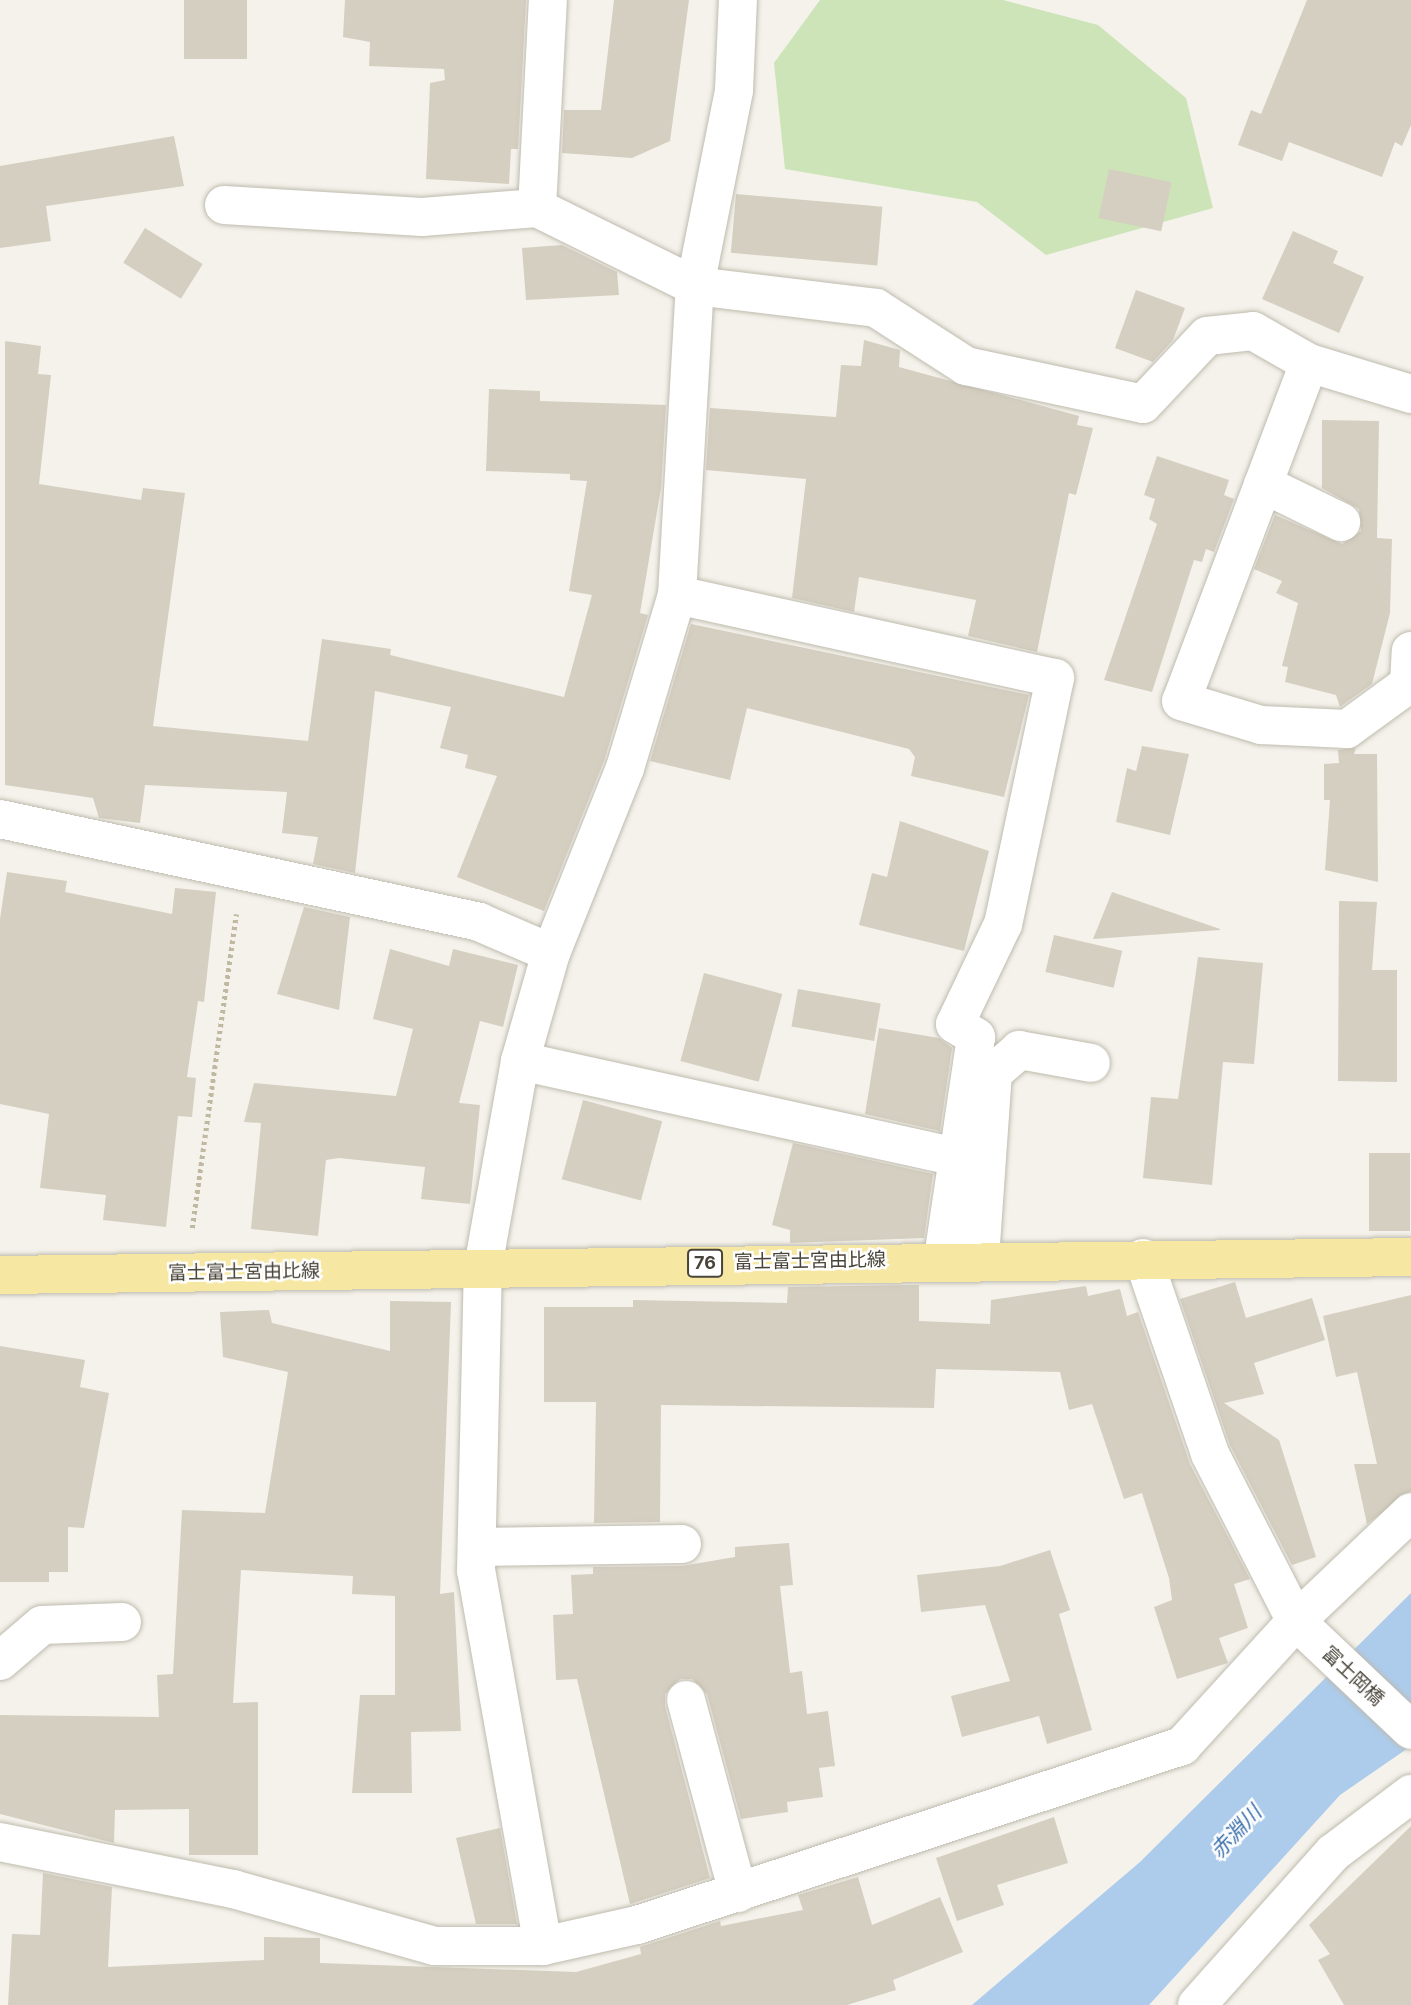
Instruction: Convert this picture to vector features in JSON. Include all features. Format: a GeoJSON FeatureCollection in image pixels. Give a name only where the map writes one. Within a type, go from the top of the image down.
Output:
{"type":"FeatureCollection","features":[{"type":"Feature","properties":{"kind":"main road","name":"富士富士宮由比線"},"geometry":{"type":"LineString","coordinates":[[0,1275],[962,1258],[1411,1257]]}},
{"type":"Feature","properties":{"kind":"street"},"geometry":{"type":"LineString","coordinates":[[537,208],[548,0]]}},
{"type":"Feature","properties":{"kind":"street"},"geometry":{"type":"LineString","coordinates":[[543,1946],[477,1547],[483,1267],[520,1061],[551,953],[625,768],[677,595],[695,286],[734,90],[738,0]]}},
{"type":"Feature","properties":{"kind":"street"},"geometry":{"type":"LineString","coordinates":[[224,205],[422,217],[537,208],[695,286],[876,309],[966,366],[1143,404],[1208,336],[1253,331],[1309,363],[1411,394]]}},
{"type":"Feature","properties":{"kind":"street"},"geometry":{"type":"LineString","coordinates":[[1309,363],[1181,701],[1261,726],[1347,729],[1409,684],[1411,651]]}},
{"type":"Feature","properties":{"kind":"street"},"geometry":{"type":"LineString","coordinates":[[1263,484],[1341,522]]}},
{"type":"Feature","properties":{"kind":"street"},"geometry":{"type":"LineString","coordinates":[[677,595],[1055,678],[1003,925],[955,1024],[976,1037],[958,1157],[962,1258]]}},
{"type":"Feature","properties":{"kind":"street"},"geometry":{"type":"LineString","coordinates":[[0,819],[241,873],[480,922],[551,953]]}},
{"type":"Feature","properties":{"kind":"street"},"geometry":{"type":"LineString","coordinates":[[962,1258],[993,1073],[1020,1050],[1091,1063]]}},
{"type":"Feature","properties":{"kind":"street"},"geometry":{"type":"LineString","coordinates":[[520,1061],[958,1157]]}},
{"type":"Feature","properties":{"kind":"street","name":"富士岡橋"},"geometry":{"type":"LineString","coordinates":[[1143,1258],[1210,1454],[1296,1621],[1411,1730]]}},
{"type":"Feature","properties":{"kind":"street"},"geometry":{"type":"LineString","coordinates":[[0,1842],[233,1889],[434,1946],[543,1946],[738,1893],[1182,1746],[1296,1621],[1411,1512]]}},
{"type":"Feature","properties":{"kind":"street"},"geometry":{"type":"LineString","coordinates":[[477,1547],[682,1544]]}},
{"type":"Feature","properties":{"kind":"street"},"geometry":{"type":"LineString","coordinates":[[0,1661],[42,1625],[122,1622]]}},
{"type":"Feature","properties":{"kind":"street"},"geometry":{"type":"LineString","coordinates":[[686,1700],[738,1893]]}},
{"type":"Feature","properties":{"kind":"street"},"geometry":{"type":"LineString","coordinates":[[1212,1998],[1333,1853],[1411,1794]]}},
{"type":"Feature","properties":{"kind":"path"},"geometry":{"type":"LineString","coordinates":[[186,1273],[241,873]]}},
{"type":"Feature","properties":{"kind":"green space"},"geometry":{"type":"Polygon","coordinates":[[[820,0],[1003,0],[1098,25],[1186,98],[1213,208],[1046,255],[977,202],[785,169],[774,63],[820,0]]]}},
{"type":"Feature","properties":{"kind":"water","name":"赤淵川"},"geometry":{"type":"Polygon","coordinates":[[[1411,1593],[1411,1746],[1340,1795],[1149,2005],[972,2005],[1140,1862],[1411,1593]]]}},
{"type":"Feature","properties":{"kind":"building"},"geometry":{"type":"Polygon","coordinates":[[[184,0],[247,0],[247,59],[184,59],[184,0]]]}},
{"type":"Feature","properties":{"kind":"building"},"geometry":{"type":"Polygon","coordinates":[[[345,0],[526,0],[518,149],[511,149],[509,184],[426,179],[430,83],[445,80],[444,69],[369,66],[370,42],[343,37],[345,0]]]}},
{"type":"Feature","properties":{"kind":"building"},"geometry":{"type":"Polygon","coordinates":[[[614,0],[689,0],[670,141],[632,158],[562,153],[564,110],[601,110],[614,0]]]}},
{"type":"Feature","properties":{"kind":"building"},"geometry":{"type":"Polygon","coordinates":[[[1307,0],[1411,0],[1411,125],[1402,146],[1395,142],[1382,177],[1289,142],[1282,161],[1238,145],[1251,110],[1261,114],[1307,0]]]}},
{"type":"Feature","properties":{"kind":"building"},"geometry":{"type":"Polygon","coordinates":[[[174,136],[184,186],[46,206],[51,241],[0,248],[0,166],[174,136]]]}},
{"type":"Feature","properties":{"kind":"building"},"geometry":{"type":"Polygon","coordinates":[[[1109,169],[1172,182],[1161,231],[1099,218],[1109,169]]]}},
{"type":"Feature","properties":{"kind":"building"},"geometry":{"type":"Polygon","coordinates":[[[736,194],[882,207],[877,266],[731,253],[736,194]]]}},
{"type":"Feature","properties":{"kind":"building"},"geometry":{"type":"Polygon","coordinates":[[[145,228],[203,264],[181,299],[123,263],[145,228]]]}},
{"type":"Feature","properties":{"kind":"building"},"geometry":{"type":"Polygon","coordinates":[[[1293,231],[1338,251],[1333,263],[1364,277],[1339,333],[1262,299],[1293,231]]]}},
{"type":"Feature","properties":{"kind":"building"},"geometry":{"type":"Polygon","coordinates":[[[562,245],[617,272],[619,295],[526,300],[522,248],[562,245]]]}},
{"type":"Feature","properties":{"kind":"building"},"geometry":{"type":"Polygon","coordinates":[[[1136,290],[1185,308],[1173,340],[1153,362],[1115,348],[1136,290]]]}},
{"type":"Feature","properties":{"kind":"building"},"geometry":{"type":"Polygon","coordinates":[[[864,340],[900,350],[899,367],[1079,416],[1077,425],[1093,428],[1076,495],[1069,493],[1037,652],[968,636],[976,600],[859,577],[854,612],[792,598],[806,479],[706,470],[710,408],[836,417],[841,365],[861,366],[864,340]]]}},
{"type":"Feature","properties":{"kind":"building"},"geometry":{"type":"Polygon","coordinates":[[[5,341],[41,346],[38,374],[51,375],[39,484],[141,500],[143,488],[185,493],[153,726],[308,741],[322,639],[391,649],[390,655],[564,697],[592,595],[569,591],[587,481],[570,480],[570,474],[486,471],[489,389],[540,391],[540,401],[666,405],[661,488],[640,613],[648,615],[604,761],[544,911],[457,877],[497,776],[465,768],[468,755],[440,748],[451,707],[375,691],[355,873],[313,864],[318,837],[282,833],[287,792],[145,785],[140,823],[99,818],[93,798],[5,785],[5,341]]]}},
{"type":"Feature","properties":{"kind":"building"},"geometry":{"type":"Polygon","coordinates":[[[1322,420],[1379,421],[1377,538],[1392,539],[1390,613],[1372,684],[1340,707],[1336,695],[1285,682],[1288,667],[1282,666],[1298,603],[1276,593],[1282,581],[1254,569],[1275,515],[1342,544],[1361,531],[1359,509],[1322,488],[1322,420]]]}},
{"type":"Feature","properties":{"kind":"building"},"geometry":{"type":"Polygon","coordinates":[[[1157,456],[1229,480],[1224,495],[1234,499],[1214,552],[1206,549],[1202,562],[1194,560],[1152,692],[1104,680],[1157,524],[1149,519],[1155,499],[1144,495],[1157,456]]]}},
{"type":"Feature","properties":{"kind":"building"},"geometry":{"type":"Polygon","coordinates":[[[691,624],[1029,695],[1004,797],[911,776],[915,757],[909,749],[747,708],[730,780],[650,761],[691,624]]]}},
{"type":"Feature","properties":{"kind":"building"},"geometry":{"type":"Polygon","coordinates":[[[1142,746],[1189,754],[1170,835],[1116,822],[1127,768],[1136,771],[1142,746]]]}},
{"type":"Feature","properties":{"kind":"building"},"geometry":{"type":"Polygon","coordinates":[[[1356,748],[1354,754],[1377,754],[1378,882],[1325,870],[1330,800],[1324,800],[1324,764],[1339,763],[1338,750],[1356,748]]]}},
{"type":"Feature","properties":{"kind":"building"},"geometry":{"type":"Polygon","coordinates":[[[900,821],[989,851],[964,951],[859,925],[872,873],[887,877],[900,821]]]}},
{"type":"Feature","properties":{"kind":"building"},"geometry":{"type":"Polygon","coordinates":[[[7,872],[67,881],[65,892],[172,914],[175,888],[216,892],[204,1002],[198,1001],[187,1077],[196,1078],[192,1117],[178,1116],[166,1227],[103,1220],[106,1195],[40,1188],[49,1114],[0,1104],[0,919],[7,872]]]}},
{"type":"Feature","properties":{"kind":"building"},"geometry":{"type":"Polygon","coordinates":[[[1112,892],[1220,929],[1220,930],[1093,939],[1112,892]]]}},
{"type":"Feature","properties":{"kind":"building"},"geometry":{"type":"Polygon","coordinates":[[[1339,901],[1377,902],[1372,970],[1397,970],[1397,1082],[1338,1081],[1339,901]]]}},
{"type":"Feature","properties":{"kind":"building"},"geometry":{"type":"Polygon","coordinates":[[[304,907],[350,917],[339,1010],[277,994],[304,907]]]}},
{"type":"Feature","properties":{"kind":"building"},"geometry":{"type":"Polygon","coordinates":[[[1054,935],[1122,951],[1114,988],[1045,972],[1054,935]]]}},
{"type":"Feature","properties":{"kind":"building"},"geometry":{"type":"Polygon","coordinates":[[[390,949],[449,966],[453,949],[518,965],[503,1027],[480,1021],[459,1103],[480,1105],[470,1204],[421,1199],[425,1167],[339,1158],[326,1160],[318,1236],[251,1229],[261,1123],[244,1122],[254,1083],[396,1096],[413,1029],[373,1019],[390,949]]]}},
{"type":"Feature","properties":{"kind":"building"},"geometry":{"type":"Polygon","coordinates":[[[1198,957],[1263,963],[1254,1064],[1223,1062],[1212,1185],[1143,1178],[1151,1097],[1178,1099],[1198,957]]]}},
{"type":"Feature","properties":{"kind":"building"},"geometry":{"type":"Polygon","coordinates":[[[704,973],[782,994],[759,1082],[680,1061],[704,973]]]}},
{"type":"Feature","properties":{"kind":"building"},"geometry":{"type":"Polygon","coordinates":[[[798,989],[881,1004],[874,1041],[791,1026],[798,989]]]}},
{"type":"Feature","properties":{"kind":"building"},"geometry":{"type":"Polygon","coordinates":[[[879,1028],[939,1038],[952,1048],[940,1131],[865,1114],[879,1028]]]}},
{"type":"Feature","properties":{"kind":"building"},"geometry":{"type":"Polygon","coordinates":[[[583,1100],[662,1121],[641,1200],[562,1179],[583,1100]]]}},
{"type":"Feature","properties":{"kind":"building"},"geometry":{"type":"Polygon","coordinates":[[[793,1143],[933,1174],[924,1238],[790,1243],[790,1230],[772,1225],[793,1143]]]}},
{"type":"Feature","properties":{"kind":"building"},"geometry":{"type":"Polygon","coordinates":[[[1369,1153],[1410,1153],[1410,1231],[1369,1231],[1369,1153]]]}},
{"type":"Feature","properties":{"kind":"building"},"geometry":{"type":"Polygon","coordinates":[[[1235,1282],[1246,1318],[1312,1298],[1325,1340],[1254,1363],[1264,1394],[1224,1403],[1279,1440],[1316,1557],[1292,1565],[1230,1445],[1180,1299],[1235,1282]]]}},
{"type":"Feature","properties":{"kind":"building"},"geometry":{"type":"Polygon","coordinates":[[[919,1285],[919,1321],[990,1324],[991,1300],[1086,1286],[1088,1296],[1120,1289],[1127,1316],[1138,1312],[1190,1464],[1250,1579],[1234,1584],[1248,1628],[1219,1638],[1228,1663],[1177,1679],[1154,1607],[1172,1600],[1169,1578],[1142,1493],[1124,1499],[1092,1404],[1069,1410],[1060,1372],[936,1369],[934,1408],[661,1405],[660,1522],[594,1523],[596,1402],[544,1402],[544,1307],[633,1307],[633,1300],[787,1303],[788,1287],[919,1285]]]}},
{"type":"Feature","properties":{"kind":"building"},"geometry":{"type":"Polygon","coordinates":[[[1411,1295],[1411,1491],[1367,1524],[1354,1464],[1377,1464],[1357,1372],[1336,1377],[1323,1316],[1411,1295]]]}},
{"type":"Feature","properties":{"kind":"building"},"geometry":{"type":"Polygon","coordinates":[[[390,1301],[451,1302],[440,1594],[454,1592],[461,1731],[411,1732],[412,1793],[352,1793],[360,1695],[395,1695],[395,1596],[352,1594],[353,1576],[241,1570],[233,1703],[258,1702],[258,1855],[189,1855],[189,1809],[115,1810],[114,1843],[0,1814],[0,1715],[159,1717],[157,1675],[173,1674],[182,1510],[265,1513],[288,1372],[223,1357],[220,1312],[269,1310],[272,1323],[390,1351],[390,1301]]]}},
{"type":"Feature","properties":{"kind":"building"},"geometry":{"type":"Polygon","coordinates":[[[0,1346],[85,1360],[80,1387],[109,1393],[84,1528],[68,1527],[68,1572],[49,1572],[49,1582],[0,1582],[0,1346]]]}},
{"type":"Feature","properties":{"kind":"building"},"geometry":{"type":"Polygon","coordinates":[[[789,1543],[793,1585],[780,1586],[790,1673],[802,1671],[807,1714],[828,1711],[835,1766],[819,1768],[823,1797],[787,1802],[788,1812],[741,1819],[707,1694],[692,1679],[680,1679],[665,1694],[665,1706],[710,1878],[630,1904],[577,1679],[556,1680],[553,1615],[573,1614],[571,1575],[593,1574],[593,1567],[682,1566],[735,1557],[735,1547],[789,1543]]]}},
{"type":"Feature","properties":{"kind":"building"},"geometry":{"type":"Polygon","coordinates":[[[1050,1550],[1070,1610],[1059,1614],[1092,1730],[1047,1744],[1039,1716],[962,1737],[951,1696],[1010,1681],[985,1605],[921,1612],[917,1575],[1000,1566],[1050,1550]]]}},
{"type":"Feature","properties":{"kind":"building"},"geometry":{"type":"Polygon","coordinates":[[[1054,1817],[1068,1863],[997,1885],[1004,1905],[957,1921],[936,1858],[1054,1817]]]}},
{"type":"Feature","properties":{"kind":"building"},"geometry":{"type":"Polygon","coordinates":[[[1411,1826],[1411,2005],[1344,2005],[1318,1960],[1330,1954],[1309,1925],[1411,1826]]]}},
{"type":"Feature","properties":{"kind":"building"},"geometry":{"type":"Polygon","coordinates":[[[500,1828],[517,1924],[476,1924],[456,1838],[500,1828]]]}},
{"type":"Feature","properties":{"kind":"building"},"geometry":{"type":"Polygon","coordinates":[[[43,1873],[112,1887],[108,1967],[264,1960],[264,1937],[320,1938],[320,1963],[576,1972],[641,1954],[640,1947],[720,1921],[721,1926],[803,1910],[798,1895],[858,1877],[872,1925],[940,1897],[963,1952],[893,1980],[896,1990],[847,2005],[8,2005],[12,1934],[40,1935],[43,1873]]]}}]}
